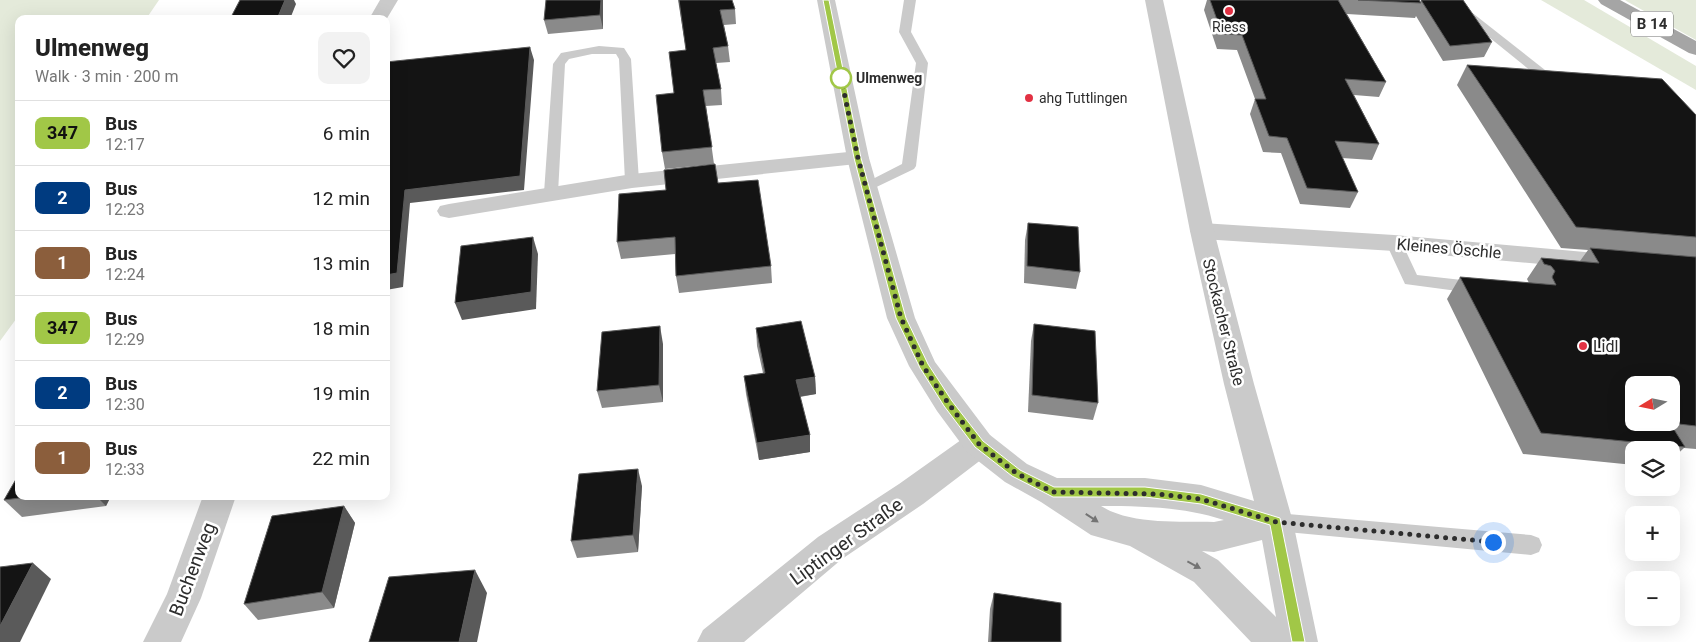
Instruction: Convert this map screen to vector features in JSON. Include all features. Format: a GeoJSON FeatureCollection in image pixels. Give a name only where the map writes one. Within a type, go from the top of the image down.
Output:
{"type":"FeatureCollection","features":[{"type":"Feature","properties":{"kind":"main road","name":"B 14"},"geometry":{"type":"LineString","coordinates":[[1607,0],[1696,49]]}},
{"type":"Feature","properties":{"kind":"street"},"geometry":{"type":"LineString","coordinates":[[380,15],[389,0]]}},
{"type":"Feature","properties":{"kind":"street"},"geometry":{"type":"LineString","coordinates":[[826,0],[858,158],[901,318],[923,366],[979,444],[1016,473],[1053,492],[1103,525],[1136,533],[1214,537],[1276,522]]}},
{"type":"Feature","properties":{"kind":"street","name":"Stockacher Straße"},"geometry":{"type":"LineString","coordinates":[[1154,0],[1202,230],[1239,384],[1276,522],[1298,642]]}},
{"type":"Feature","properties":{"kind":"street"},"geometry":{"type":"LineString","coordinates":[[449,210],[632,181],[858,158]]}},
{"type":"Feature","properties":{"kind":"street","name":"Kleines Öschle"},"geometry":{"type":"LineString","coordinates":[[1202,230],[1394,243],[1696,270]]}},
{"type":"Feature","properties":{"kind":"street","name":"Liptinger Straße"},"geometry":{"type":"LineString","coordinates":[[716,642],[830,548],[911,494],[979,444]]}},
{"type":"Feature","properties":{"kind":"street"},"geometry":{"type":"LineString","coordinates":[[1053,492],[1145,492],[1201,499],[1276,522]]}},
{"type":"Feature","properties":{"kind":"street","name":"Buchenweg"},"geometry":{"type":"LineString","coordinates":[[162,642],[183,598],[219,500]]}},
{"type":"Feature","properties":{"kind":"street"},"geometry":{"type":"LineString","coordinates":[[1136,533],[1206,571],[1257,622],[1274,642]]}},
{"type":"Feature","properties":{"kind":"lane"},"geometry":{"type":"LineString","coordinates":[[866,188],[909,166],[922,63],[905,32],[910,0]]}},
{"type":"Feature","properties":{"kind":"lane"},"geometry":{"type":"LineString","coordinates":[[1449,0],[1541,73]]}},
{"type":"Feature","properties":{"kind":"lane"},"geometry":{"type":"LineString","coordinates":[[551,193],[559,64],[565,56],[583,51],[608,49],[620,51],[625,59],[632,181]]}},
{"type":"Feature","properties":{"kind":"lane"},"geometry":{"type":"LineString","coordinates":[[1394,243],[1411,280],[1500,290]]}},
{"type":"Feature","properties":{"kind":"lane"},"geometry":{"type":"LineString","coordinates":[[1276,522],[1531,545]]}},
{"type":"Feature","properties":{"kind":"green space"},"geometry":{"type":"Polygon","coordinates":[[[0,0],[159,0],[149,15],[15,15],[15,320],[0,341],[0,0]]]}},
{"type":"Feature","properties":{"kind":"green space"},"geometry":{"type":"Polygon","coordinates":[[[1541,0],[1584,0],[1696,66],[1696,90],[1541,0]]]}},
{"type":"Feature","properties":{"kind":"green space"},"geometry":{"type":"Polygon","coordinates":[[[1625,0],[1696,0],[1696,40],[1628,2],[1625,0]]]}},
{"type":"Feature","properties":{"kind":"building"},"geometry":{"type":"Polygon","coordinates":[[[240,0],[285,0],[279,15],[232,15],[240,0]]]}},
{"type":"Feature","properties":{"kind":"building"},"geometry":{"type":"Polygon","coordinates":[[[546,0],[601,0],[600,15],[544,20],[546,0]]]}},
{"type":"Feature","properties":{"kind":"building"},"geometry":{"type":"Polygon","coordinates":[[[679,0],[732,0],[735,9],[720,10],[728,46],[713,48],[721,89],[703,90],[712,147],[662,152],[656,95],[674,93],[669,52],[686,50],[679,0]]]}},
{"type":"Feature","properties":{"kind":"building"},"geometry":{"type":"Polygon","coordinates":[[[1210,0],[1338,0],[1386,82],[1345,79],[1379,144],[1335,141],[1358,192],[1307,188],[1287,138],[1269,136],[1255,99],[1266,99],[1242,35],[1222,34],[1210,0]]]}},
{"type":"Feature","properties":{"kind":"building"},"geometry":{"type":"Polygon","coordinates":[[[1358,0],[1419,0],[1421,3],[1358,0]]]}},
{"type":"Feature","properties":{"kind":"building"},"geometry":{"type":"Polygon","coordinates":[[[1421,0],[1463,0],[1492,42],[1450,46],[1421,0]]]}},
{"type":"Feature","properties":{"kind":"building"},"geometry":{"type":"Polygon","coordinates":[[[530,47],[520,176],[405,190],[397,273],[390,274],[390,62],[530,47]]]}},
{"type":"Feature","properties":{"kind":"building"},"geometry":{"type":"Polygon","coordinates":[[[1467,65],[1662,79],[1696,115],[1696,237],[1576,227],[1467,65]]]}},
{"type":"Feature","properties":{"kind":"building"},"geometry":{"type":"Polygon","coordinates":[[[715,164],[718,183],[758,180],[771,266],[676,276],[675,237],[617,242],[619,194],[666,190],[664,170],[715,164]]]}},
{"type":"Feature","properties":{"kind":"building"},"geometry":{"type":"Polygon","coordinates":[[[1028,223],[1078,227],[1080,272],[1027,266],[1028,223]]]}},
{"type":"Feature","properties":{"kind":"building"},"geometry":{"type":"Polygon","coordinates":[[[533,237],[531,292],[455,303],[461,246],[533,237]]]}},
{"type":"Feature","properties":{"kind":"building","name":"Lidl"},"geometry":{"type":"Polygon","coordinates":[[[1590,248],[1696,257],[1696,426],[1680,424],[1680,376],[1625,376],[1625,431],[1675,431],[1685,447],[1680,447],[1680,441],[1625,441],[1541,433],[1460,277],[1556,285],[1552,277],[1555,271],[1551,266],[1544,264],[1541,258],[1599,263],[1590,248]]]}},
{"type":"Feature","properties":{"kind":"building"},"geometry":{"type":"Polygon","coordinates":[[[801,321],[815,377],[796,380],[810,435],[757,443],[744,376],[765,373],[756,328],[801,321]]]}},
{"type":"Feature","properties":{"kind":"building"},"geometry":{"type":"Polygon","coordinates":[[[1034,324],[1095,331],[1098,403],[1032,395],[1034,324]]]}},
{"type":"Feature","properties":{"kind":"building"},"geometry":{"type":"Polygon","coordinates":[[[660,326],[659,385],[597,391],[602,332],[660,326]]]}},
{"type":"Feature","properties":{"kind":"building"},"geometry":{"type":"Polygon","coordinates":[[[638,469],[633,535],[571,541],[579,474],[638,469]]]}},
{"type":"Feature","properties":{"kind":"building"},"geometry":{"type":"Polygon","coordinates":[[[15,481],[15,499],[4,500],[15,481]]]}},
{"type":"Feature","properties":{"kind":"building"},"geometry":{"type":"Polygon","coordinates":[[[344,506],[322,592],[244,604],[272,516],[344,506]]]}},
{"type":"Feature","properties":{"kind":"building"},"geometry":{"type":"Polygon","coordinates":[[[33,563],[0,626],[0,567],[33,563]]]}},
{"type":"Feature","properties":{"kind":"building"},"geometry":{"type":"Polygon","coordinates":[[[475,570],[459,642],[369,642],[389,577],[475,570]]]}},
{"type":"Feature","properties":{"kind":"building"},"geometry":{"type":"Polygon","coordinates":[[[994,593],[1061,603],[1061,642],[991,642],[994,593]]]}},
{"type":"Feature","properties":{"kind":"bus line","name":"347"},"geometry":{"type":"LineString","coordinates":[[826,0],[858,158],[901,318],[923,366],[948,403],[979,444],[1016,473],[1053,492],[1145,492],[1201,499],[1276,522],[1299,642]]}},
{"type":"Feature","properties":{"kind":"place","name":"Riess"},"geometry":{"type":"Point","coordinates":[1229,11]}},
{"type":"Feature","properties":{"kind":"place","name":"Ulmenweg"},"geometry":{"type":"Point","coordinates":[841,78]}},
{"type":"Feature","properties":{"kind":"place","name":"ahg Tuttlingen"},"geometry":{"type":"Point","coordinates":[1029,98]}},
{"type":"Feature","properties":{"kind":"place","name":"Lidl"},"geometry":{"type":"Point","coordinates":[1583,346]}},
{"type":"Feature","properties":{"kind":"route"},"geometry":{"type":"LineString","coordinates":[[841,78],[858,158],[901,318],[923,366],[948,403],[979,444],[1016,473],[1053,492],[1145,492],[1201,499],[1276,522],[1493,542]]}}]}
